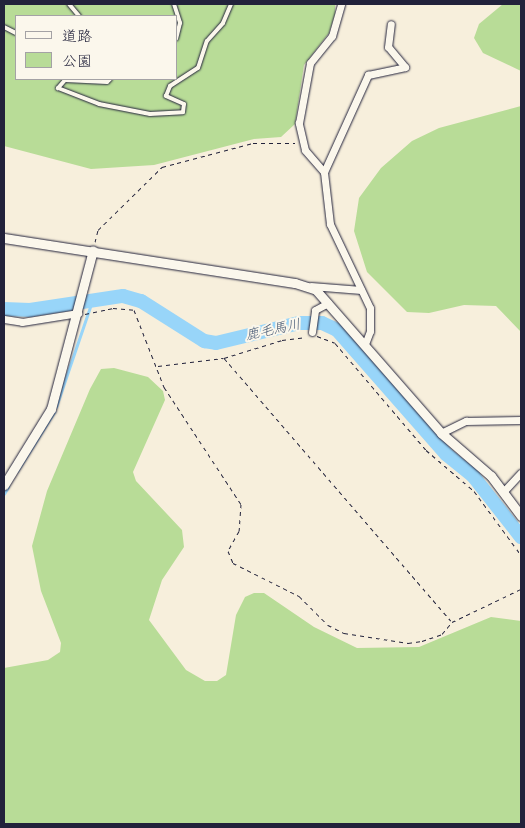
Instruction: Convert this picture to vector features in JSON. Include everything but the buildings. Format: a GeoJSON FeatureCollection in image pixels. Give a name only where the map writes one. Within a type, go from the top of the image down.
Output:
{"type":"FeatureCollection","features":[{"type":"Feature","properties":{"kind":"street"},"geometry":{"type":"LineString","coordinates":[[340,4],[339,22],[310,63],[305,79],[299,124],[302,142],[324,172],[330,224],[361,290],[372,320],[365,344]]}},
{"type":"Feature","properties":{"kind":"street"},"geometry":{"type":"LineString","coordinates":[[324,172],[368,75],[406,67],[388,47],[391,24]]}},
{"type":"Feature","properties":{"kind":"street"},"geometry":{"type":"LineString","coordinates":[[4,238],[93,250],[306,286],[361,290]]}},
{"type":"Feature","properties":{"kind":"street"},"geometry":{"type":"LineString","coordinates":[[4,485],[51,409],[80,312],[82,294],[93,250]]}},
{"type":"Feature","properties":{"kind":"street"},"geometry":{"type":"LineString","coordinates":[[306,286],[328,303],[441,433],[491,476],[521,516]]}},
{"type":"Feature","properties":{"kind":"street"},"geometry":{"type":"LineString","coordinates":[[312,334],[314,315],[328,303]]}},
{"type":"Feature","properties":{"kind":"street"},"geometry":{"type":"LineString","coordinates":[[4,319],[22,322],[80,312]]}},
{"type":"Feature","properties":{"kind":"street"},"geometry":{"type":"LineString","coordinates":[[441,433],[474,420],[521,420]]}},
{"type":"Feature","properties":{"kind":"street"},"geometry":{"type":"LineString","coordinates":[[503,492],[521,473]]}},
{"type":"Feature","properties":{"kind":"lane"},"geometry":{"type":"LineString","coordinates":[[69,4],[78,15]]}},
{"type":"Feature","properties":{"kind":"lane"},"geometry":{"type":"LineString","coordinates":[[109,80],[107,82],[65,80],[58,88],[99,104],[150,114],[184,112],[184,104],[166,96],[170,86],[198,68],[207,41],[223,23],[231,4]]}},
{"type":"Feature","properties":{"kind":"lane"},"geometry":{"type":"LineString","coordinates":[[178,17],[180,23],[178,32]]}},
{"type":"Feature","properties":{"kind":"path"},"geometry":{"type":"LineString","coordinates":[[93,250],[98,230],[162,167],[253,143],[302,142]]}},
{"type":"Feature","properties":{"kind":"path"},"geometry":{"type":"LineString","coordinates":[[80,312],[93,314],[113,308],[134,310],[158,366],[164,387],[184,422],[241,504],[239,531],[228,551],[233,563],[299,596],[338,631],[408,643],[442,634],[452,622],[521,588]]}},
{"type":"Feature","properties":{"kind":"path"},"geometry":{"type":"LineString","coordinates":[[158,366],[224,358],[282,340],[312,334],[334,343],[426,450],[474,491],[521,555]]}},
{"type":"Feature","properties":{"kind":"path"},"geometry":{"type":"LineString","coordinates":[[224,358],[452,622]]}},
{"type":"Feature","properties":{"kind":"green space"},"geometry":{"type":"Polygon","coordinates":[[[4,4],[335,4],[335,14],[329,33],[304,65],[295,124],[281,137],[254,139],[154,165],[91,169],[4,146],[4,4]]]}},
{"type":"Feature","properties":{"kind":"green space"},"geometry":{"type":"Polygon","coordinates":[[[503,4],[521,4],[521,71],[483,53],[474,38],[479,24],[503,4]]]}},
{"type":"Feature","properties":{"kind":"green space"},"geometry":{"type":"Polygon","coordinates":[[[521,106],[521,332],[496,306],[464,305],[429,313],[407,312],[367,272],[354,231],[359,198],[381,168],[412,141],[439,128],[521,106]]]}},
{"type":"Feature","properties":{"kind":"green space"},"geometry":{"type":"Polygon","coordinates":[[[114,368],[148,377],[163,391],[165,400],[133,472],[136,481],[182,530],[184,547],[162,580],[149,620],[186,670],[205,681],[217,681],[226,675],[236,615],[245,597],[254,593],[264,593],[314,627],[357,648],[419,647],[491,617],[521,621],[521,824],[4,824],[4,668],[48,660],[60,652],[61,643],[41,591],[32,546],[47,491],[90,389],[101,369],[114,368]]]}},
{"type":"Feature","properties":{"kind":"waterway","name":"鹿毛馬川"},"geometry":{"type":"LineString","coordinates":[[4,309],[30,310],[123,296],[141,301],[204,341],[216,343],[299,323],[322,323],[337,330],[446,454],[473,476],[521,537]]}},
{"type":"Feature","properties":{"kind":"waterway"},"geometry":{"type":"LineString","coordinates":[[56,407],[92,301]]}},
{"type":"Feature","properties":{"kind":"waterway"},"geometry":{"type":"LineString","coordinates":[[17,471],[54,412]]}},
{"type":"Feature","properties":{"kind":"waterway"},"geometry":{"type":"LineString","coordinates":[[4,494],[8,487]]}}]}
